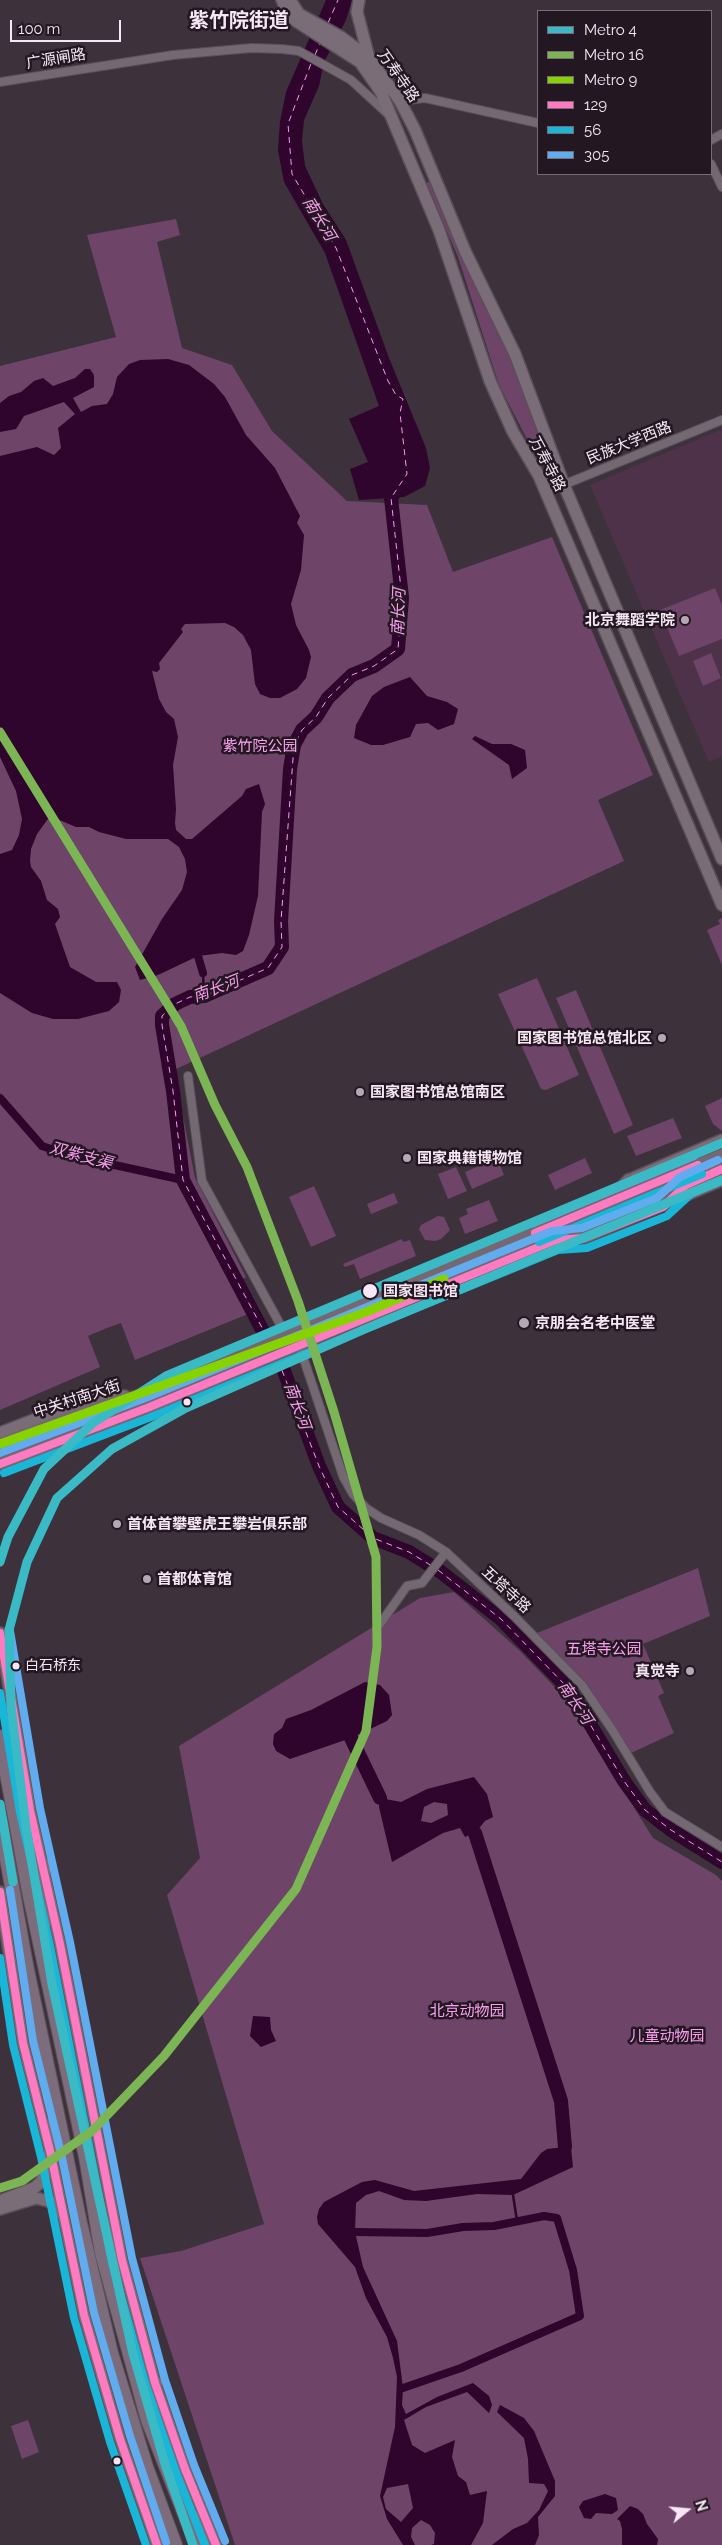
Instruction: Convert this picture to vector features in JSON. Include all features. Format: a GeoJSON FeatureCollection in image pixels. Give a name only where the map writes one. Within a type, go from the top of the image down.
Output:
{"type":"FeatureCollection","features":[{"type":"Feature","properties":{"kind":"highway"},"geometry":{"type":"LineString","coordinates":[[0,1737],[44,1964],[86,2157],[102,2253],[148,2420],[197,2545]]}},
{"type":"Feature","properties":{"kind":"highway"},"geometry":{"type":"LineString","coordinates":[[0,1820],[26,1965],[80,2224],[111,2353],[162,2513],[175,2545]]}},
{"type":"Feature","properties":{"kind":"highway"},"geometry":{"type":"LineString","coordinates":[[43,1865],[44,1964]]}},
{"type":"Feature","properties":{"kind":"highway"},"geometry":{"type":"LineString","coordinates":[[0,1874],[26,1965]]}},
{"type":"Feature","properties":{"kind":"highway"},"geometry":{"type":"LineString","coordinates":[[51,2158],[56,2109]]}},
{"type":"Feature","properties":{"kind":"highway"},"geometry":{"type":"LineString","coordinates":[[148,2420],[155,2383]]}},
{"type":"Feature","properties":{"kind":"highway"},"geometry":{"type":"LineString","coordinates":[[178,2493],[210,2545]]}},
{"type":"Feature","properties":{"kind":"highway"},"geometry":{"type":"LineString","coordinates":[[162,2513],[168,2545]]}},
{"type":"Feature","properties":{"kind":"main road"},"geometry":{"type":"LineString","coordinates":[[250,1357],[289,1333],[606,1204],[722,1154]]}},
{"type":"Feature","properties":{"kind":"main road"},"geometry":{"type":"LineString","coordinates":[[250,1357],[294,1347],[556,1240],[722,1169]]}},
{"type":"Feature","properties":{"kind":"main road"},"geometry":{"type":"LineString","coordinates":[[606,1204],[629,1180]]}},
{"type":"Feature","properties":{"kind":"main road"},"geometry":{"type":"LineString","coordinates":[[671,1201],[686,1185]]}},
{"type":"Feature","properties":{"kind":"main road"},"geometry":{"type":"LineString","coordinates":[[556,1240],[584,1238]]}},
{"type":"Feature","properties":{"kind":"main road","name":"中关村南大街"},"geometry":{"type":"LineString","coordinates":[[3,1439],[102,1405],[140,1396],[250,1357]]}},
{"type":"Feature","properties":{"kind":"main road","name":"中关村南大街"},"geometry":{"type":"LineString","coordinates":[[0,1464],[147,1408],[250,1357]]}},
{"type":"Feature","properties":{"kind":"street"},"geometry":{"type":"LineString","coordinates":[[282,0],[288,13],[339,42]]}},
{"type":"Feature","properties":{"kind":"street"},"geometry":{"type":"LineString","coordinates":[[290,0],[299,14],[310,25]]}},
{"type":"Feature","properties":{"kind":"street"},"geometry":{"type":"LineString","coordinates":[[359,0],[357,12],[369,58]]}},
{"type":"Feature","properties":{"kind":"street","name":"万寿寺路"},"geometry":{"type":"LineString","coordinates":[[339,42],[369,58],[400,102],[415,130],[465,251],[515,354],[564,485],[722,859]]}},
{"type":"Feature","properties":{"kind":"street","name":"万寿寺路"},"geometry":{"type":"LineString","coordinates":[[339,42],[360,62],[381,92],[393,119],[439,230],[490,381],[513,432],[546,492],[722,905]]}},
{"type":"Feature","properties":{"kind":"street","name":"广源闸路"},"geometry":{"type":"LineString","coordinates":[[0,82],[183,54],[251,48],[300,52],[351,80],[393,119]]}},
{"type":"Feature","properties":{"kind":"street"},"geometry":{"type":"LineString","coordinates":[[400,102],[425,98],[537,123]]}},
{"type":"Feature","properties":{"kind":"street"},"geometry":{"type":"LineString","coordinates":[[712,166],[722,187]]}},
{"type":"Feature","properties":{"kind":"street","name":"民族大学西路"},"geometry":{"type":"LineString","coordinates":[[546,492],[722,420]]}},
{"type":"Feature","properties":{"kind":"street"},"geometry":{"type":"LineString","coordinates":[[188,1076],[202,1181],[281,1326],[289,1333]]}},
{"type":"Feature","properties":{"kind":"street"},"geometry":{"type":"LineString","coordinates":[[629,1180],[722,1140]]}},
{"type":"Feature","properties":{"kind":"street"},"geometry":{"type":"LineString","coordinates":[[584,1238],[662,1207],[671,1201],[722,1180]]}},
{"type":"Feature","properties":{"kind":"street","name":"五塔寺路"},"geometry":{"type":"LineString","coordinates":[[294,1347],[343,1476],[352,1494],[366,1508],[381,1518],[419,1535],[446,1552],[514,1616],[582,1685],[650,1792],[665,1812],[722,1846]]}},
{"type":"Feature","properties":{"kind":"street"},"geometry":{"type":"LineString","coordinates":[[380,1624],[407,1586],[422,1583],[446,1552]]}},
{"type":"Feature","properties":{"kind":"street"},"geometry":{"type":"LineString","coordinates":[[0,1633],[22,1764],[122,2260],[155,2383],[185,2469],[216,2545]]}},
{"type":"Feature","properties":{"kind":"street"},"geometry":{"type":"LineString","coordinates":[[0,1892],[22,2038],[51,2158],[84,2315],[109,2406],[157,2545]]}},
{"type":"Feature","properties":{"kind":"street"},"geometry":{"type":"LineString","coordinates":[[0,2201],[34,2188],[41,2182],[51,2158]]}},
{"type":"Feature","properties":{"kind":"street"},"geometry":{"type":"LineString","coordinates":[[0,2209],[36,2198],[52,2202],[62,2214]]}},
{"type":"Feature","properties":{"kind":"shaded area","name":"北京舞蹈学院"},"geometry":{"type":"Polygon","coordinates":[[[722,429],[722,756],[709,762],[590,485],[722,429]]]}},
{"type":"Feature","properties":{"kind":"green space"},"geometry":{"type":"Polygon","coordinates":[[[432,181],[508,349],[551,459],[548,463],[539,459],[499,385],[458,257],[426,183],[432,181]]]}},
{"type":"Feature","properties":{"kind":"green space","name":"紫竹院公园"},"geometry":{"type":"Polygon","coordinates":[[[176,219],[180,235],[157,242],[182,348],[232,365],[272,431],[347,501],[427,505],[453,572],[552,537],[653,775],[598,800],[624,861],[174,1070],[195,1178],[246,1277],[233,1285],[248,1314],[135,1360],[121,1323],[107,1328],[88,1336],[100,1367],[0,1410],[0,366],[116,337],[87,235],[176,219]]]}},
{"type":"Feature","properties":{"kind":"green space"},"geometry":{"type":"Polygon","coordinates":[[[715,588],[722,605],[722,639],[679,656],[660,610],[715,588]]]}},
{"type":"Feature","properties":{"kind":"green space"},"geometry":{"type":"Polygon","coordinates":[[[711,653],[721,678],[703,686],[693,661],[711,653]]]}},
{"type":"Feature","properties":{"kind":"green space"},"geometry":{"type":"Polygon","coordinates":[[[722,918],[722,965],[707,930],[720,924],[718,920],[722,918]]]}},
{"type":"Feature","properties":{"kind":"green space"},"geometry":{"type":"Polygon","coordinates":[[[537,978],[579,1075],[546,1090],[541,1089],[498,994],[537,978]]]}},
{"type":"Feature","properties":{"kind":"green space"},"geometry":{"type":"Polygon","coordinates":[[[576,990],[633,1125],[614,1134],[556,998],[576,990]]]}},
{"type":"Feature","properties":{"kind":"green space"},"geometry":{"type":"Polygon","coordinates":[[[722,1098],[722,1131],[713,1124],[705,1106],[722,1098]]]}},
{"type":"Feature","properties":{"kind":"green space"},"geometry":{"type":"Polygon","coordinates":[[[673,1118],[682,1138],[636,1156],[627,1136],[673,1118]]]}},
{"type":"Feature","properties":{"kind":"green space"},"geometry":{"type":"Polygon","coordinates":[[[497,1158],[504,1175],[472,1189],[465,1172],[497,1158]]]}},
{"type":"Feature","properties":{"kind":"green space"},"geometry":{"type":"Polygon","coordinates":[[[585,1158],[592,1173],[555,1190],[548,1175],[585,1158]]]}},
{"type":"Feature","properties":{"kind":"green space"},"geometry":{"type":"Polygon","coordinates":[[[456,1167],[467,1191],[448,1199],[438,1174],[456,1167]]]}},
{"type":"Feature","properties":{"kind":"green space"},"geometry":{"type":"Polygon","coordinates":[[[314,1186],[336,1236],[311,1247],[289,1197],[314,1186]]]}},
{"type":"Feature","properties":{"kind":"green space"},"geometry":{"type":"Polygon","coordinates":[[[394,1193],[398,1203],[371,1214],[367,1204],[394,1193]]]}},
{"type":"Feature","properties":{"kind":"green space"},"geometry":{"type":"Polygon","coordinates":[[[489,1200],[498,1221],[465,1234],[459,1218],[468,1214],[466,1209],[489,1200]]]}},
{"type":"Feature","properties":{"kind":"green space"},"geometry":{"type":"Polygon","coordinates":[[[438,1216],[444,1217],[450,1230],[441,1239],[435,1241],[425,1240],[419,1229],[421,1225],[438,1216]]]}},
{"type":"Feature","properties":{"kind":"green space"},"geometry":{"type":"Polygon","coordinates":[[[402,1239],[403,1242],[410,1240],[416,1256],[360,1279],[354,1264],[345,1267],[343,1264],[402,1239]]]}},
{"type":"Feature","properties":{"kind":"green space","name":"五塔寺公园"},"geometry":{"type":"Polygon","coordinates":[[[698,1568],[710,1616],[643,1644],[664,1693],[658,1696],[674,1733],[629,1754],[585,1686],[537,1633],[698,1568]]]}},
{"type":"Feature","properties":{"kind":"green space","name":"北京动物园"},"geometry":{"type":"Polygon","coordinates":[[[454,1592],[520,1651],[567,1700],[653,1838],[716,1875],[722,1881],[722,2545],[235,2545],[140,2258],[181,2251],[264,2224],[167,1895],[200,1858],[179,1746],[420,1598],[454,1592]]]}},
{"type":"Feature","properties":{"kind":"green space"},"geometry":{"type":"Polygon","coordinates":[[[28,2420],[39,2452],[22,2459],[11,2426],[28,2420]]]}},
{"type":"Feature","properties":{"kind":"water"},"geometry":{"type":"Polygon","coordinates":[[[326,0],[352,0],[346,20],[324,62],[319,86],[304,120],[302,141],[305,166],[323,204],[346,240],[389,358],[426,448],[430,468],[425,486],[404,497],[359,500],[350,469],[368,462],[349,419],[379,406],[325,253],[284,182],[278,150],[280,122],[286,92],[326,0]]]}},
{"type":"Feature","properties":{"kind":"water"},"geometry":{"type":"Polygon","coordinates":[[[168,359],[189,365],[214,384],[225,397],[246,435],[275,468],[300,516],[297,523],[304,535],[301,570],[291,604],[296,625],[311,657],[306,678],[297,689],[280,698],[270,698],[260,694],[255,684],[251,650],[243,635],[234,627],[225,623],[185,624],[181,629],[183,632],[159,663],[160,669],[157,672],[152,671],[159,699],[166,712],[174,719],[178,737],[173,765],[176,830],[186,839],[192,839],[242,796],[246,789],[259,784],[265,804],[262,812],[258,896],[249,935],[243,951],[236,955],[222,953],[198,956],[158,975],[140,980],[135,967],[162,919],[182,890],[187,872],[185,859],[179,847],[168,839],[126,839],[99,832],[89,827],[76,827],[50,816],[37,834],[31,849],[30,861],[31,867],[41,881],[47,900],[58,909],[60,917],[55,924],[70,967],[96,982],[117,982],[121,990],[119,1002],[109,1011],[78,1019],[53,1019],[32,1013],[0,993],[0,854],[12,850],[19,835],[22,819],[16,791],[0,757],[0,456],[37,447],[54,455],[61,448],[58,428],[75,414],[64,402],[24,416],[16,429],[0,432],[0,403],[9,396],[21,392],[34,381],[43,378],[53,386],[75,378],[85,369],[90,369],[94,375],[94,387],[73,398],[81,412],[92,406],[107,404],[113,394],[117,377],[129,364],[140,360],[168,359]]]}},
{"type":"Feature","properties":{"kind":"water"},"geometry":{"type":"Polygon","coordinates":[[[410,677],[427,696],[447,702],[458,709],[454,724],[438,730],[428,723],[416,724],[410,737],[383,745],[371,745],[354,738],[356,725],[372,696],[384,687],[410,677]]]}},
{"type":"Feature","properties":{"kind":"water"},"geometry":{"type":"Polygon","coordinates":[[[475,736],[492,744],[511,744],[525,750],[527,768],[512,779],[509,765],[472,739],[475,736]]]}},
{"type":"Feature","properties":{"kind":"water"},"geometry":{"type":"Polygon","coordinates":[[[365,1682],[380,1685],[389,1695],[392,1715],[387,1721],[351,1738],[290,1759],[276,1751],[273,1744],[274,1734],[282,1728],[286,1719],[311,1710],[365,1682]]]}},
{"type":"Feature","properties":{"kind":"water"},"geometry":{"type":"Polygon","coordinates":[[[474,1777],[487,1794],[493,1817],[485,1821],[475,1833],[465,1837],[460,1828],[443,1833],[392,1862],[379,1807],[380,1798],[401,1802],[427,1789],[474,1777]],[[434,1802],[424,1807],[421,1821],[431,1823],[448,1815],[447,1804],[434,1802]]]}},
{"type":"Feature","properties":{"kind":"water"},"geometry":{"type":"Polygon","coordinates":[[[253,2016],[270,2017],[271,2030],[276,2041],[261,2047],[250,2036],[253,2016]]]}},
{"type":"Feature","properties":{"kind":"water"},"geometry":{"type":"Polygon","coordinates":[[[571,2148],[573,2167],[513,2195],[477,2194],[426,2201],[404,2200],[379,2191],[366,2195],[356,2203],[355,2232],[363,2267],[397,2341],[403,2388],[402,2405],[406,2414],[437,2397],[473,2383],[489,2396],[492,2405],[489,2413],[467,2392],[426,2407],[404,2420],[412,2445],[425,2453],[455,2440],[452,2457],[458,2476],[466,2482],[470,2495],[487,2491],[483,2523],[471,2545],[431,2545],[434,2544],[435,2533],[430,2525],[421,2520],[412,2528],[411,2537],[415,2545],[403,2545],[387,2519],[380,2496],[395,2427],[397,2377],[393,2358],[387,2337],[366,2298],[355,2267],[318,2224],[319,2209],[324,2202],[362,2182],[375,2180],[414,2191],[521,2179],[541,2153],[547,2149],[571,2148]],[[408,2484],[387,2488],[383,2497],[386,2509],[401,2522],[413,2508],[408,2484]]]}},
{"type":"Feature","properties":{"kind":"water"},"geometry":{"type":"Polygon","coordinates":[[[500,2405],[524,2418],[534,2431],[555,2481],[555,2496],[538,2517],[539,2535],[535,2545],[492,2545],[513,2529],[527,2523],[539,2510],[548,2491],[544,2484],[529,2483],[528,2459],[524,2438],[497,2412],[500,2405]]]}},
{"type":"Feature","properties":{"kind":"water"},"geometry":{"type":"Polygon","coordinates":[[[605,2494],[616,2498],[618,2510],[612,2514],[596,2513],[591,2519],[584,2518],[579,2507],[583,2501],[605,2494]]]}},
{"type":"Feature","properties":{"kind":"water"},"geometry":{"type":"Polygon","coordinates":[[[630,2506],[638,2509],[643,2514],[647,2524],[658,2539],[657,2545],[622,2545],[622,2529],[620,2521],[617,2519],[630,2506]]]}},
{"type":"Feature","properties":{"kind":"waterway","name":"南长河"},"geometry":{"type":"LineString","coordinates":[[401,482],[391,498],[402,598],[398,649],[374,666],[352,675],[328,698],[316,717],[302,730],[294,745],[290,769],[281,921],[282,947],[268,968],[204,996],[190,997],[175,1004],[162,1016],[183,1180],[284,1371],[319,1466],[338,1507],[373,1538],[409,1552],[441,1572],[501,1619],[569,1689],[624,1781],[645,1810],[671,1830],[722,1862]]}},
{"type":"Feature","properties":{"kind":"waterway"},"geometry":{"type":"LineString","coordinates":[[198,956],[203,973]]}},
{"type":"Feature","properties":{"kind":"waterway"},"geometry":{"type":"LineString","coordinates":[[203,973],[204,996]]}},
{"type":"Feature","properties":{"kind":"waterway","name":"双紫支渠"},"geometry":{"type":"LineString","coordinates":[[0,1098],[42,1146],[69,1155],[183,1180]]}},
{"type":"Feature","properties":{"kind":"waterway"},"geometry":{"type":"LineString","coordinates":[[351,1738],[380,1798]]}},
{"type":"Feature","properties":{"kind":"waterway"},"geometry":{"type":"LineString","coordinates":[[475,1833],[561,2101],[565,2147]]}},
{"type":"Feature","properties":{"kind":"waterway"},"geometry":{"type":"LineString","coordinates":[[513,2195],[517,2221]]}},
{"type":"Feature","properties":{"kind":"waterway"},"geometry":{"type":"LineString","coordinates":[[355,2232],[427,2233],[463,2227],[494,2226],[544,2216],[557,2218],[573,2270],[580,2316],[461,2368],[403,2388]]}},
{"type":"Feature","properties":{"kind":"ferry route"},"geometry":{"type":"LineString","coordinates":[[328,23],[338,0]]}},
{"type":"Feature","properties":{"kind":"ferry route"},"geometry":{"type":"LineString","coordinates":[[315,55],[320,43]]}},
{"type":"Feature","properties":{"kind":"ferry route"},"geometry":{"type":"LineString","coordinates":[[267,1337],[183,1180],[162,1016],[175,1004],[190,997],[204,996],[268,968],[282,947],[281,921],[294,745],[302,730],[316,717],[328,698],[352,675],[374,666],[398,649],[402,598],[391,498],[407,474],[400,413],[403,399],[396,395],[388,381],[336,248],[292,174],[288,124],[312,61]]}},
{"type":"Feature","properties":{"kind":"ferry route"},"geometry":{"type":"LineString","coordinates":[[278,1360],[319,1466],[338,1507],[373,1538],[409,1552],[432,1566]]}},
{"type":"Feature","properties":{"kind":"ferry route"},"geometry":{"type":"LineString","coordinates":[[438,1570],[501,1619],[569,1689],[624,1781],[645,1810],[671,1830],[722,1862]]}},
{"type":"Feature","properties":{"kind":"metro line","name":"16"},"geometry":{"type":"LineString","coordinates":[[0,732],[181,1026],[215,1105],[247,1167],[298,1301],[334,1412],[376,1557],[377,1647],[366,1731],[296,1889],[164,2056],[92,2131],[22,2181],[0,2188]]}},
{"type":"Feature","properties":{"kind":"metro line","name":"4"},"geometry":{"type":"LineString","coordinates":[[0,1562],[8,1537],[44,1469],[93,1423],[166,1376],[722,1143]]}},
{"type":"Feature","properties":{"kind":"metro line","name":"4"},"geometry":{"type":"LineString","coordinates":[[193,2545],[165,2464],[133,2354],[52,1984],[26,1827],[11,1707],[9,1630],[27,1562],[57,1498],[112,1449],[184,1409],[365,1329],[722,1180]]}},
{"type":"Feature","properties":{"kind":"metro line","name":"9"},"geometry":{"type":"LineString","coordinates":[[0,1444],[366,1312],[444,1279]]}},
{"type":"Feature","properties":{"kind":"metro line","name":"4"},"geometry":{"type":"LineString","coordinates":[[0,1804],[13,1882]]}},
{"type":"Feature","properties":{"kind":"transit line","name":"305"},"geometry":{"type":"LineString","coordinates":[[531,1224],[694,1156]]}},
{"type":"Feature","properties":{"kind":"transit line","name":"305"},"geometry":{"type":"LineString","coordinates":[[0,1453],[143,1399],[552,1231],[582,1228],[657,1198],[680,1177],[718,1160]]}},
{"type":"Feature","properties":{"kind":"transit line","name":"129"},"geometry":{"type":"LineString","coordinates":[[535,1233],[698,1165]]}},
{"type":"Feature","properties":{"kind":"transit line","name":"129"},"geometry":{"type":"LineString","coordinates":[[0,1464],[147,1408],[556,1240],[584,1238],[663,1207],[686,1185],[722,1169]]}},
{"type":"Feature","properties":{"kind":"transit line","name":"56"},"geometry":{"type":"LineString","coordinates":[[539,1242],[702,1174]]}},
{"type":"Feature","properties":{"kind":"transit line","name":"56"},"geometry":{"type":"LineString","coordinates":[[4,1473],[151,1417],[558,1250],[587,1248],[667,1216],[692,1193],[722,1180]]}},
{"type":"Feature","properties":{"kind":"transit line","name":"305"},"geometry":{"type":"LineString","coordinates":[[10,1631],[40,1808],[70,1942],[132,2258],[165,2380],[194,2465],[225,2541]]}},
{"type":"Feature","properties":{"kind":"transit line","name":"129"},"geometry":{"type":"LineString","coordinates":[[0,1633],[30,1810],[60,1944],[122,2260],[155,2383],[185,2469],[216,2545]]}},
{"type":"Feature","properties":{"kind":"transit line","name":"56"},"geometry":{"type":"LineString","coordinates":[[0,1693],[20,1812],[50,1946],[112,2263],[146,2386],[176,2472],[205,2545]]}},
{"type":"Feature","properties":{"kind":"transit line","name":"305"},"geometry":{"type":"LineString","coordinates":[[10,1890],[33,2041],[61,2153],[94,2313],[130,2436],[166,2542]]}},
{"type":"Feature","properties":{"kind":"transit line","name":"129"},"geometry":{"type":"LineString","coordinates":[[0,1892],[23,2043],[51,2155],[84,2315],[120,2439],[157,2545]]}},
{"type":"Feature","properties":{"kind":"transit line","name":"56"},"geometry":{"type":"LineString","coordinates":[[0,1958],[13,2045],[41,2157],[74,2318],[110,2442],[146,2545]]}},
{"type":"Feature","properties":{"kind":"place","name":"北京舞蹈学院"},"geometry":{"type":"Point","coordinates":[685,620]}},
{"type":"Feature","properties":{"kind":"place","name":"国家图书馆总馆北区"},"geometry":{"type":"Point","coordinates":[662,1038]}},
{"type":"Feature","properties":{"kind":"place","name":"国家图书馆总馆南区"},"geometry":{"type":"Point","coordinates":[360,1092]}},
{"type":"Feature","properties":{"kind":"place","name":"国家典籍博物馆"},"geometry":{"type":"Point","coordinates":[407,1158]}},
{"type":"Feature","properties":{"kind":"place","name":"国家图书馆"},"geometry":{"type":"Point","coordinates":[370,1291]}},
{"type":"Feature","properties":{"kind":"place","name":"京朋会名老中医堂"},"geometry":{"type":"Point","coordinates":[524,1323]}},
{"type":"Feature","properties":{"kind":"place","name":"首体首攀壁虎王攀岩俱乐部"},"geometry":{"type":"Point","coordinates":[117,1524]}},
{"type":"Feature","properties":{"kind":"place","name":"首都体育馆"},"geometry":{"type":"Point","coordinates":[147,1579]}},
{"type":"Feature","properties":{"kind":"place","name":"白石桥东"},"geometry":{"type":"Point","coordinates":[16,1666]}},
{"type":"Feature","properties":{"kind":"place","name":"真觉寺"},"geometry":{"type":"Point","coordinates":[690,1671]}},
{"type":"Feature","properties":{"kind":"district","name":"紫竹院街道"},"geometry":{"type":"Point","coordinates":[239,21]}},
{"type":"Feature","properties":{"kind":"park label","name":"儿童动物园"},"geometry":{"type":"Point","coordinates":[667,2036]}}]}
